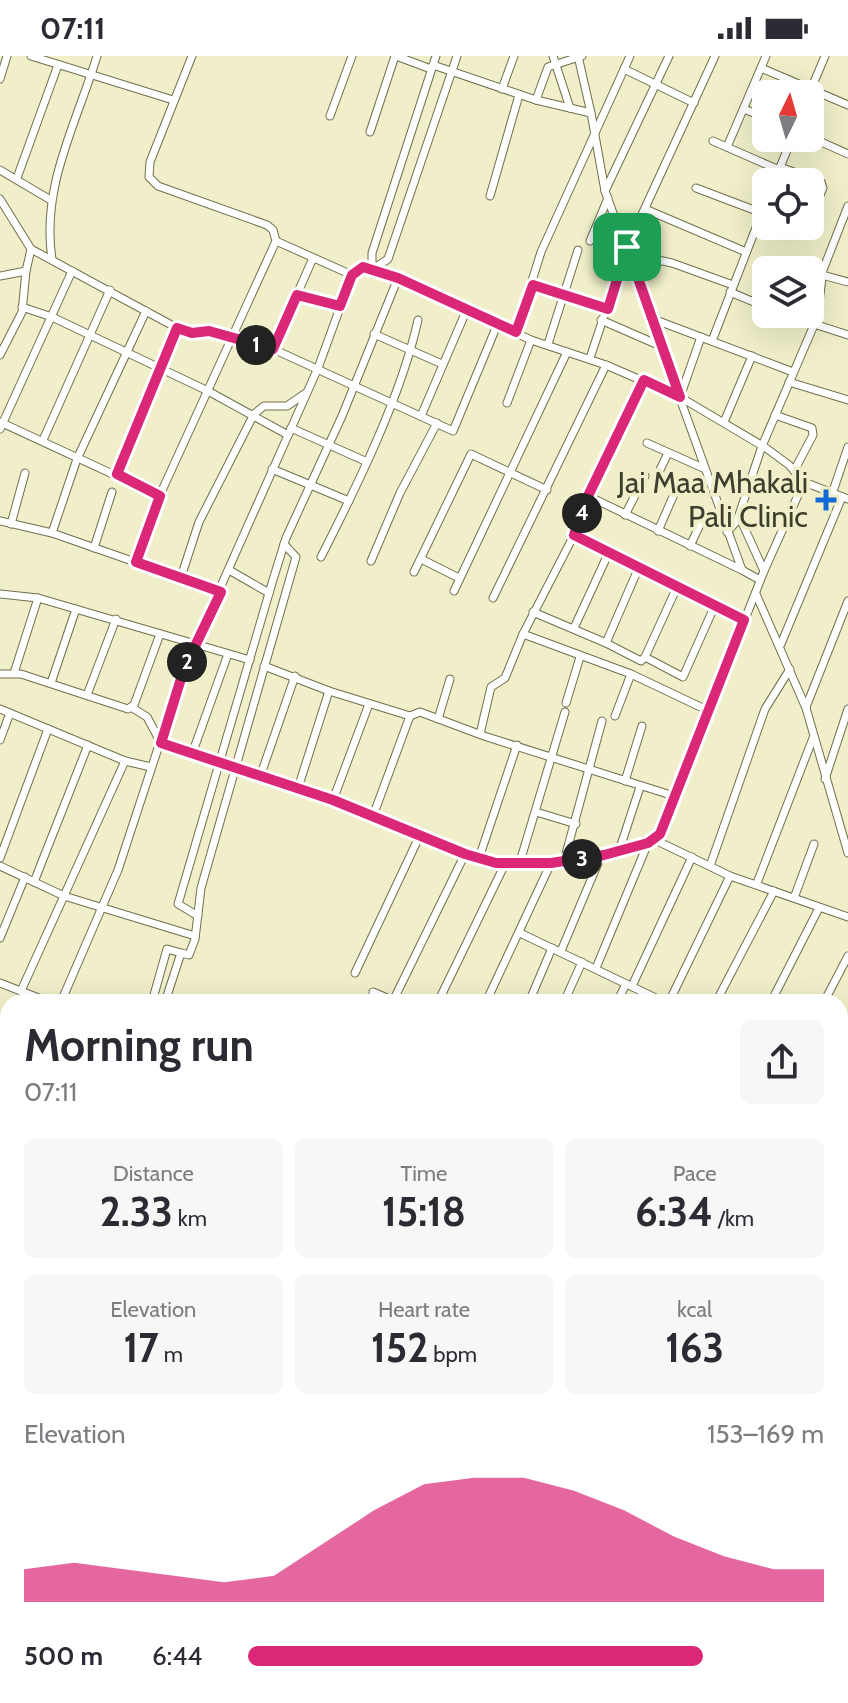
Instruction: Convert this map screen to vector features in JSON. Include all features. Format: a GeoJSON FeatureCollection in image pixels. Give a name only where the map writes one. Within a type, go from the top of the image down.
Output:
{"type":"FeatureCollection","features":[{"type":"Feature","properties":{"kind":"street"},"geometry":{"type":"LineString","coordinates":[[0,77],[7,56]]}},
{"type":"Feature","properties":{"kind":"street"},"geometry":{"type":"LineString","coordinates":[[31,56],[173,100]]}},
{"type":"Feature","properties":{"kind":"street"},"geometry":{"type":"LineString","coordinates":[[52,259],[47,230],[49,199],[97,56]]}},
{"type":"Feature","properties":{"kind":"street"},"geometry":{"type":"LineString","coordinates":[[136,562],[160,496],[276,241],[273,230],[267,225],[152,183],[149,167],[192,56]]}},
{"type":"Feature","properties":{"kind":"street"},"geometry":{"type":"LineString","coordinates":[[330,116],[352,56]]}},
{"type":"Feature","properties":{"kind":"street"},"geometry":{"type":"LineString","coordinates":[[370,132],[396,56],[433,63],[519,95],[591,113]]}},
{"type":"Feature","properties":{"kind":"street"},"geometry":{"type":"LineString","coordinates":[[372,270],[388,259],[457,56]]}},
{"type":"Feature","properties":{"kind":"street"},"geometry":{"type":"LineString","coordinates":[[502,89],[514,56]]}},
{"type":"Feature","properties":{"kind":"street"},"geometry":{"type":"LineString","coordinates":[[536,100],[548,67],[555,60],[579,56],[607,194],[742,570]]}},
{"type":"Feature","properties":{"kind":"street"},"geometry":{"type":"LineString","coordinates":[[516,332],[541,252],[596,138],[630,56]]}},
{"type":"Feature","properties":{"kind":"street"},"geometry":{"type":"LineString","coordinates":[[590,241],[607,194],[669,56]]}},
{"type":"Feature","properties":{"kind":"street"},"geometry":{"type":"LineString","coordinates":[[590,358],[601,320],[608,309],[645,209],[715,56]]}},
{"type":"Feature","properties":{"kind":"street"},"geometry":{"type":"LineString","coordinates":[[727,147],[766,56]]}},
{"type":"Feature","properties":{"kind":"street"},"geometry":{"type":"LineString","coordinates":[[815,80],[825,56]]}},
{"type":"Feature","properties":{"kind":"street"},"geometry":{"type":"LineString","coordinates":[[555,60],[570,108]]}},
{"type":"Feature","properties":{"kind":"street"},"geometry":{"type":"LineString","coordinates":[[372,270],[372,253],[433,63]]}},
{"type":"Feature","properties":{"kind":"street"},"geometry":{"type":"LineString","coordinates":[[17,178],[58,65]]}},
{"type":"Feature","properties":{"kind":"street"},"geometry":{"type":"LineString","coordinates":[[761,68],[786,80]]}},
{"type":"Feature","properties":{"kind":"street"},"geometry":{"type":"LineString","coordinates":[[624,69],[694,103]]}},
{"type":"Feature","properties":{"kind":"street"},"geometry":{"type":"LineString","coordinates":[[490,196],[519,95]]}},
{"type":"Feature","properties":{"kind":"street"},"geometry":{"type":"LineString","coordinates":[[824,96],[847,102]]}},
{"type":"Feature","properties":{"kind":"street"},"geometry":{"type":"LineString","coordinates":[[744,109],[752,112]]}},
{"type":"Feature","properties":{"kind":"street"},"geometry":{"type":"LineString","coordinates":[[713,141],[777,168]]}},
{"type":"Feature","properties":{"kind":"street"},"geometry":{"type":"LineString","coordinates":[[824,143],[848,154]]}},
{"type":"Feature","properties":{"kind":"street"},"geometry":{"type":"LineString","coordinates":[[0,170],[49,199]]}},
{"type":"Feature","properties":{"kind":"street"},"geometry":{"type":"LineString","coordinates":[[696,188],[752,209]]}},
{"type":"Feature","properties":{"kind":"street"},"geometry":{"type":"LineString","coordinates":[[0,199],[31,249],[177,328],[192,333],[209,331],[273,349],[453,431],[498,323]]}},
{"type":"Feature","properties":{"kind":"street"},"geometry":{"type":"LineString","coordinates":[[824,270],[848,206]]}},
{"type":"Feature","properties":{"kind":"street"},"geometry":{"type":"LineString","coordinates":[[645,209],[746,252]]}},
{"type":"Feature","properties":{"kind":"street"},"geometry":{"type":"LineString","coordinates":[[712,341],[752,237]]}},
{"type":"Feature","properties":{"kind":"street"},"geometry":{"type":"LineString","coordinates":[[276,241],[352,275]]}},
{"type":"Feature","properties":{"kind":"street"},"geometry":{"type":"LineString","coordinates":[[0,355],[22,307],[31,249]]}},
{"type":"Feature","properties":{"kind":"street"},"geometry":{"type":"LineString","coordinates":[[548,344],[578,250]]}},
{"type":"Feature","properties":{"kind":"street"},"geometry":{"type":"LineString","coordinates":[[629,251],[672,263],[752,299]]}},
{"type":"Feature","properties":{"kind":"street"},"geometry":{"type":"LineString","coordinates":[[273,349],[313,258]]}},
{"type":"Feature","properties":{"kind":"street"},"geometry":{"type":"LineString","coordinates":[[64,994],[118,870],[194,643],[221,592],[318,368],[352,275],[363,267],[398,278],[531,340],[590,358],[680,397],[762,446],[804,482],[845,498],[781,644]]}},
{"type":"Feature","properties":{"kind":"street"},"geometry":{"type":"LineString","coordinates":[[0,276],[26,271]]}},
{"type":"Feature","properties":{"kind":"street"},"geometry":{"type":"LineString","coordinates":[[72,271],[1,425],[43,440],[77,459],[117,474],[160,496]]}},
{"type":"Feature","properties":{"kind":"street"},"geometry":{"type":"LineString","coordinates":[[824,276],[848,282]]}},
{"type":"Feature","properties":{"kind":"street"},"geometry":{"type":"LineString","coordinates":[[198,916],[178,904],[284,544],[329,446],[398,278]]}},
{"type":"Feature","properties":{"kind":"street"},"geometry":{"type":"LineString","coordinates":[[533,285],[608,309]]}},
{"type":"Feature","properties":{"kind":"street"},"geometry":{"type":"LineString","coordinates":[[43,440],[110,290]]}},
{"type":"Feature","properties":{"kind":"street"},"geometry":{"type":"LineString","coordinates":[[297,295],[340,306]]}},
{"type":"Feature","properties":{"kind":"street"},"geometry":{"type":"LineString","coordinates":[[22,307],[52,317],[289,431],[365,461]]}},
{"type":"Feature","properties":{"kind":"street"},"geometry":{"type":"LineString","coordinates":[[421,416],[467,309]]}},
{"type":"Feature","properties":{"kind":"street"},"geometry":{"type":"LineString","coordinates":[[52,533],[77,459],[146,311]]}},
{"type":"Feature","properties":{"kind":"street"},"geometry":{"type":"LineString","coordinates":[[653,319],[793,372]]}},
{"type":"Feature","properties":{"kind":"street"},"geometry":{"type":"LineString","coordinates":[[321,557],[392,403],[411,351],[418,320]]}},
{"type":"Feature","properties":{"kind":"street"},"geometry":{"type":"LineString","coordinates":[[601,320],[663,347]]}},
{"type":"Feature","properties":{"kind":"street"},"geometry":{"type":"LineString","coordinates":[[117,474],[177,328]]}},
{"type":"Feature","properties":{"kind":"street"},"geometry":{"type":"LineString","coordinates":[[727,532],[739,516],[762,446],[812,328]]}},
{"type":"Feature","properties":{"kind":"street"},"geometry":{"type":"LineString","coordinates":[[821,328],[848,335]]}},
{"type":"Feature","properties":{"kind":"street"},"geometry":{"type":"LineString","coordinates":[[374,334],[442,364]]}},
{"type":"Feature","properties":{"kind":"street"},"geometry":{"type":"LineString","coordinates":[[680,397],[701,337]]}},
{"type":"Feature","properties":{"kind":"street"},"geometry":{"type":"LineString","coordinates":[[507,403],[531,340]]}},
{"type":"Feature","properties":{"kind":"street"},"geometry":{"type":"LineString","coordinates":[[454,591],[567,352]]}},
{"type":"Feature","properties":{"kind":"street"},"geometry":{"type":"LineString","coordinates":[[724,422],[752,356]]}},
{"type":"Feature","properties":{"kind":"street"},"geometry":{"type":"LineString","coordinates":[[493,598],[606,365]]}},
{"type":"Feature","properties":{"kind":"street"},"geometry":{"type":"LineString","coordinates":[[480,734],[493,683],[505,678],[533,612],[574,535],[588,496],[644,380]]}},
{"type":"Feature","properties":{"kind":"street"},"geometry":{"type":"LineString","coordinates":[[789,382],[848,400]]}},
{"type":"Feature","properties":{"kind":"street"},"geometry":{"type":"LineString","coordinates":[[181,577],[199,522],[254,414],[264,406],[287,406],[307,393]]}},
{"type":"Feature","properties":{"kind":"street"},"geometry":{"type":"LineString","coordinates":[[775,415],[812,428],[813,435],[794,471]]}},
{"type":"Feature","properties":{"kind":"street"},"geometry":{"type":"LineString","coordinates":[[371,561],[400,493],[437,423]]}},
{"type":"Feature","properties":{"kind":"street"},"geometry":{"type":"LineString","coordinates":[[647,443],[703,468]]}},
{"type":"Feature","properties":{"kind":"street"},"geometry":{"type":"LineString","coordinates":[[832,494],[848,447]]}},
{"type":"Feature","properties":{"kind":"street"},"geometry":{"type":"LineString","coordinates":[[658,474],[668,453]]}},
{"type":"Feature","properties":{"kind":"street"},"geometry":{"type":"LineString","coordinates":[[414,572],[471,454],[547,490]]}},
{"type":"Feature","properties":{"kind":"street"},"geometry":{"type":"LineString","coordinates":[[272,469],[349,501]]}},
{"type":"Feature","properties":{"kind":"street"},"geometry":{"type":"LineString","coordinates":[[11,524],[25,473]]}},
{"type":"Feature","properties":{"kind":"street"},"geometry":{"type":"LineString","coordinates":[[625,515],[645,476]]}},
{"type":"Feature","properties":{"kind":"street"},"geometry":{"type":"LineString","coordinates":[[0,674],[14,673],[123,709],[131,707],[147,717],[161,743],[333,800],[465,854],[519,865],[601,856],[650,841],[660,834],[760,580],[804,482]]}},
{"type":"Feature","properties":{"kind":"street"},"geometry":{"type":"LineString","coordinates":[[94,548],[112,492]]}},
{"type":"Feature","properties":{"kind":"street"},"geometry":{"type":"LineString","coordinates":[[658,531],[675,492]]}},
{"type":"Feature","properties":{"kind":"street"},"geometry":{"type":"LineString","coordinates":[[588,496],[760,580]]}},
{"type":"Feature","properties":{"kind":"street"},"geometry":{"type":"LineString","coordinates":[[690,546],[705,514]]}},
{"type":"Feature","properties":{"kind":"street"},"geometry":{"type":"LineString","coordinates":[[739,516],[764,571]]}},
{"type":"Feature","properties":{"kind":"street"},"geometry":{"type":"LineString","coordinates":[[0,521],[52,533],[221,592]]}},
{"type":"Feature","properties":{"kind":"street"},"geometry":{"type":"LineString","coordinates":[[574,535],[744,620]]}},
{"type":"Feature","properties":{"kind":"street"},"geometry":{"type":"LineString","coordinates":[[154,994],[167,949],[189,955],[195,936],[201,888],[296,557],[284,544]]}},
{"type":"Feature","properties":{"kind":"street"},"geometry":{"type":"LineString","coordinates":[[574,628],[609,552]]}},
{"type":"Feature","properties":{"kind":"street"},"geometry":{"type":"LineString","coordinates":[[421,559],[459,578]]}},
{"type":"Feature","properties":{"kind":"street"},"geometry":{"type":"LineString","coordinates":[[606,643],[639,567]]}},
{"type":"Feature","properties":{"kind":"street"},"geometry":{"type":"LineString","coordinates":[[229,570],[269,593]]}},
{"type":"Feature","properties":{"kind":"street"},"geometry":{"type":"LineString","coordinates":[[533,612],[641,661],[677,587]]}},
{"type":"Feature","properties":{"kind":"street"},"geometry":{"type":"LineString","coordinates":[[0,594],[38,598],[250,660]]}},
{"type":"Feature","properties":{"kind":"street"},"geometry":{"type":"LineString","coordinates":[[756,594],[781,644],[806,708],[848,853]]}},
{"type":"Feature","properties":{"kind":"street"},"geometry":{"type":"LineString","coordinates":[[14,673],[38,598]]}},
{"type":"Feature","properties":{"kind":"street"},"geometry":{"type":"LineString","coordinates":[[806,708],[848,601]]}},
{"type":"Feature","properties":{"kind":"street"},"geometry":{"type":"LineString","coordinates":[[645,657],[683,677],[715,605]]}},
{"type":"Feature","properties":{"kind":"street"},"geometry":{"type":"LineString","coordinates":[[51,683],[76,609]]}},
{"type":"Feature","properties":{"kind":"street"},"geometry":{"type":"LineString","coordinates":[[87,695],[116,619]]}},
{"type":"Feature","properties":{"kind":"street"},"geometry":{"type":"LineString","coordinates":[[131,707],[160,634]]}},
{"type":"Feature","properties":{"kind":"street"},"geometry":{"type":"LineString","coordinates":[[523,634],[631,674],[709,711]]}},
{"type":"Feature","properties":{"kind":"street"},"geometry":{"type":"LineString","coordinates":[[192,754],[228,654]]}},
{"type":"Feature","properties":{"kind":"street"},"geometry":{"type":"LineString","coordinates":[[519,865],[553,759],[580,657]]}},
{"type":"Feature","properties":{"kind":"street"},"geometry":{"type":"LineString","coordinates":[[264,666],[369,704],[410,716],[420,712],[553,759],[674,796]]}},
{"type":"Feature","properties":{"kind":"street"},"geometry":{"type":"LineString","coordinates":[[710,866],[765,709],[790,669]]}},
{"type":"Feature","properties":{"kind":"street"},"geometry":{"type":"LineString","coordinates":[[615,716],[631,674]]}},
{"type":"Feature","properties":{"kind":"street"},"geometry":{"type":"LineString","coordinates":[[260,777],[295,676]]}},
{"type":"Feature","properties":{"kind":"street"},"geometry":{"type":"LineString","coordinates":[[438,719],[450,679]]}},
{"type":"Feature","properties":{"kind":"street"},"geometry":{"type":"LineString","coordinates":[[298,788],[329,691]]}},
{"type":"Feature","properties":{"kind":"street"},"geometry":{"type":"LineString","coordinates":[[333,800],[369,704]]}},
{"type":"Feature","properties":{"kind":"street"},"geometry":{"type":"LineString","coordinates":[[0,709],[125,761],[151,767]]}},
{"type":"Feature","properties":{"kind":"street"},"geometry":{"type":"LineString","coordinates":[[825,779],[848,709]]}},
{"type":"Feature","properties":{"kind":"street"},"geometry":{"type":"LineString","coordinates":[[0,740],[10,713]]}},
{"type":"Feature","properties":{"kind":"street"},"geometry":{"type":"LineString","coordinates":[[373,816],[410,716]]}},
{"type":"Feature","properties":{"kind":"street"},"geometry":{"type":"LineString","coordinates":[[564,861],[602,721]]}},
{"type":"Feature","properties":{"kind":"street"},"geometry":{"type":"LineString","coordinates":[[625,781],[642,726]]}},
{"type":"Feature","properties":{"kind":"street"},"geometry":{"type":"LineString","coordinates":[[0,858],[48,729]]}},
{"type":"Feature","properties":{"kind":"street"},"geometry":{"type":"LineString","coordinates":[[757,883],[813,738]]}},
{"type":"Feature","properties":{"kind":"street"},"geometry":{"type":"LineString","coordinates":[[34,882],[88,745]]}},
{"type":"Feature","properties":{"kind":"street"},"geometry":{"type":"LineString","coordinates":[[479,858],[517,745]]}},
{"type":"Feature","properties":{"kind":"street"},"geometry":{"type":"LineString","coordinates":[[21,991],[125,761]]}},
{"type":"Feature","properties":{"kind":"street"},"geometry":{"type":"LineString","coordinates":[[619,851],[640,787]]}},
{"type":"Feature","properties":{"kind":"street"},"geometry":{"type":"LineString","coordinates":[[536,812],[576,824]]}},
{"type":"Feature","properties":{"kind":"street"},"geometry":{"type":"LineString","coordinates":[[355,973],[420,835]]}},
{"type":"Feature","properties":{"kind":"street"},"geometry":{"type":"LineString","coordinates":[[650,841],[730,876],[848,917]]}},
{"type":"Feature","properties":{"kind":"street"},"geometry":{"type":"LineString","coordinates":[[596,968],[650,841]]}},
{"type":"Feature","properties":{"kind":"street"},"geometry":{"type":"LineString","coordinates":[[794,898],[814,844]]}},
{"type":"Feature","properties":{"kind":"street"},"geometry":{"type":"LineString","coordinates":[[398,994],[465,854]]}},
{"type":"Feature","properties":{"kind":"street"},"geometry":{"type":"LineString","coordinates":[[533,994],[601,856]]}},
{"type":"Feature","properties":{"kind":"street"},"geometry":{"type":"LineString","coordinates":[[623,994],[692,857]]}},
{"type":"Feature","properties":{"kind":"street"},"geometry":{"type":"LineString","coordinates":[[490,994],[551,863]]}},
{"type":"Feature","properties":{"kind":"street"},"geometry":{"type":"LineString","coordinates":[[442,994],[505,864]]}},
{"type":"Feature","properties":{"kind":"street"},"geometry":{"type":"LineString","coordinates":[[0,866],[64,896],[195,936]]}},
{"type":"Feature","properties":{"kind":"street"},"geometry":{"type":"LineString","coordinates":[[670,994],[730,876]]}},
{"type":"Feature","properties":{"kind":"street"},"geometry":{"type":"LineString","coordinates":[[0,938],[25,877]]}},
{"type":"Feature","properties":{"kind":"street"},"geometry":{"type":"LineString","coordinates":[[720,994],[774,891]]}},
{"type":"Feature","properties":{"kind":"street"},"geometry":{"type":"LineString","coordinates":[[775,994],[819,908]]}},
{"type":"Feature","properties":{"kind":"street"},"geometry":{"type":"LineString","coordinates":[[520,933],[649,994]]}},
{"type":"Feature","properties":{"kind":"street"},"geometry":{"type":"LineString","coordinates":[[168,994],[181,953]]}},
{"type":"Feature","properties":{"kind":"street"},"geometry":{"type":"LineString","coordinates":[[828,994],[848,956]]}},
{"type":"Feature","properties":{"kind":"street"},"geometry":{"type":"LineString","coordinates":[[568,994],[582,962]]}},
{"type":"Feature","properties":{"kind":"street"},"geometry":{"type":"LineString","coordinates":[[0,983],[29,994]]}},
{"type":"Feature","properties":{"kind":"street"},"geometry":{"type":"LineString","coordinates":[[373,992],[378,994]]}},
{"type":"Feature","properties":{"kind":"place","name":"Jai Maa Mhakali Pali Clinic"},"geometry":{"type":"Point","coordinates":[826,500]}},
{"type":"Feature","properties":{"kind":"route"},"geometry":{"type":"LineString","coordinates":[[627,247],[680,397],[644,380],[588,496],[574,535],[744,620],[660,834],[648,843],[604,855],[551,863],[496,863],[465,854],[333,800],[161,743],[194,643],[221,592],[136,562],[160,496],[117,474],[177,328],[198,334],[209,331],[273,349],[297,295],[340,306],[352,275],[363,267],[398,278],[516,332],[533,285],[608,309],[627,247]]}}]}
